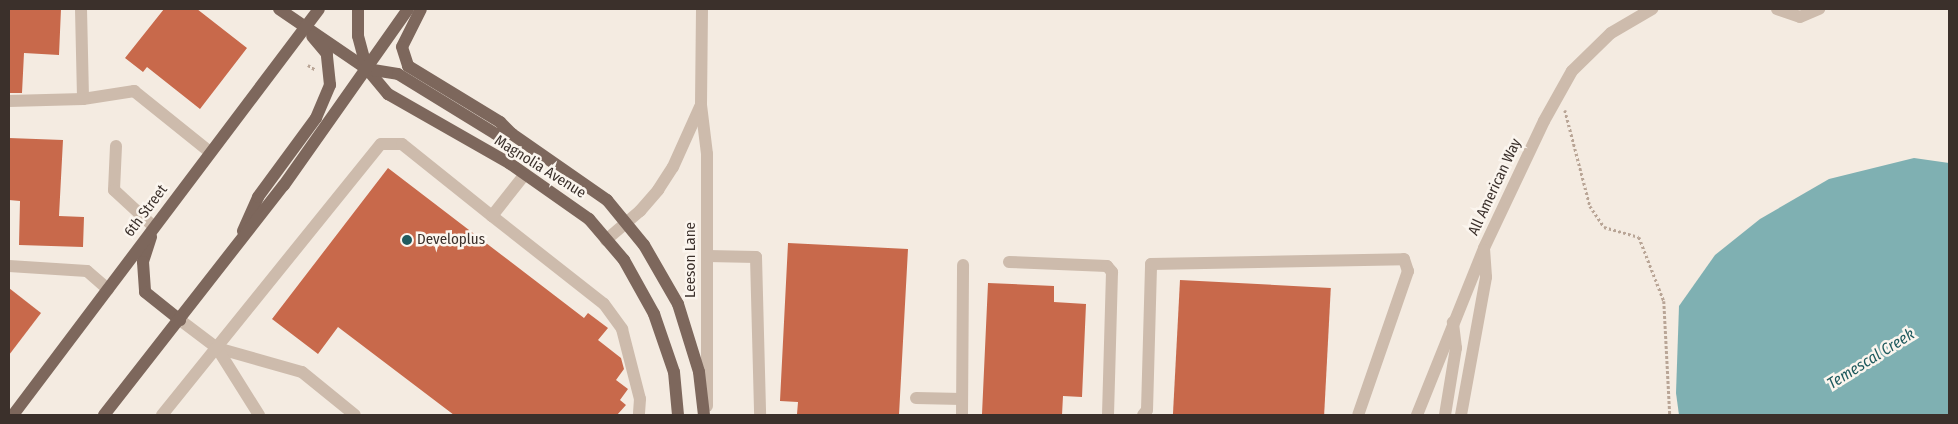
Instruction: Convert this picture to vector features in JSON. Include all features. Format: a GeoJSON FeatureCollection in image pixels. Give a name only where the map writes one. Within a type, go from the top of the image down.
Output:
{"type":"FeatureCollection","features":[{"type":"Feature","properties":{"kind":"main road","name":"Magnolia Avenue"},"geometry":{"type":"LineString","coordinates":[[279,9],[367,69],[388,94],[525,174],[589,219],[624,260],[654,314],[674,372],[678,415]]}},
{"type":"Feature","properties":{"kind":"main road"},"geometry":{"type":"LineString","coordinates":[[235,250],[258,197],[316,118],[330,84],[327,54],[305,26],[319,9]]}},
{"type":"Feature","properties":{"kind":"main road"},"geometry":{"type":"LineString","coordinates":[[358,9],[358,36],[367,69]]}},
{"type":"Feature","properties":{"kind":"main road"},"geometry":{"type":"LineString","coordinates":[[104,415],[235,250],[367,69],[408,9]]}},
{"type":"Feature","properties":{"kind":"main road"},"geometry":{"type":"LineString","coordinates":[[421,9],[402,47],[408,66],[500,122],[512,134]]}},
{"type":"Feature","properties":{"kind":"main road","name":"6th Street"},"geometry":{"type":"LineString","coordinates":[[13,415],[305,26]]}},
{"type":"Feature","properties":{"kind":"main road","name":"Magnolia Avenue"},"geometry":{"type":"LineString","coordinates":[[367,69],[398,74],[496,134],[512,134],[606,200],[644,245],[678,304],[699,372],[706,415]]}},
{"type":"Feature","properties":{"kind":"main road"},"geometry":{"type":"LineString","coordinates":[[154,227],[142,262],[145,292],[180,320]]}},
{"type":"Feature","properties":{"kind":"street"},"geometry":{"type":"LineString","coordinates":[[81,9],[83,99]]}},
{"type":"Feature","properties":{"kind":"street","name":"Leeson Lane"},"geometry":{"type":"LineString","coordinates":[[702,9],[701,105],[707,154],[706,415]]}},
{"type":"Feature","properties":{"kind":"street","name":"All American Way"},"geometry":{"type":"LineString","coordinates":[[1417,415],[1452,322],[1484,248],[1572,71],[1611,33],[1652,9]]}},
{"type":"Feature","properties":{"kind":"street"},"geometry":{"type":"LineString","coordinates":[[1777,9],[1800,17],[1818,9]]}},
{"type":"Feature","properties":{"kind":"street"},"geometry":{"type":"LineString","coordinates":[[9,101],[83,99],[134,91],[210,152]]}},
{"type":"Feature","properties":{"kind":"street","name":"Leeson Lane"},"geometry":{"type":"LineString","coordinates":[[606,240],[626,223],[658,190],[673,167],[701,105]]}},
{"type":"Feature","properties":{"kind":"street"},"geometry":{"type":"LineString","coordinates":[[162,415],[381,144],[402,144],[604,304],[622,329],[640,399],[639,415]]}},
{"type":"Feature","properties":{"kind":"street"},"geometry":{"type":"LineString","coordinates":[[116,146],[114,190],[154,227]]}},
{"type":"Feature","properties":{"kind":"street"},"geometry":{"type":"LineString","coordinates":[[492,216],[525,174]]}},
{"type":"Feature","properties":{"kind":"street"},"geometry":{"type":"LineString","coordinates":[[1457,415],[1462,409],[1486,277],[1484,248]]}},
{"type":"Feature","properties":{"kind":"street"},"geometry":{"type":"LineString","coordinates":[[708,256],[756,257],[760,415]]}},
{"type":"Feature","properties":{"kind":"street"},"geometry":{"type":"LineString","coordinates":[[1143,415],[1147,410],[1151,264],[1404,259],[1408,271],[1358,415]]}},
{"type":"Feature","properties":{"kind":"street"},"geometry":{"type":"LineString","coordinates":[[1009,262],[1107,266],[1112,272],[1108,415]]}},
{"type":"Feature","properties":{"kind":"street"},"geometry":{"type":"LineString","coordinates":[[962,415],[963,265]]}},
{"type":"Feature","properties":{"kind":"street"},"geometry":{"type":"LineString","coordinates":[[9,266],[87,271],[108,289]]}},
{"type":"Feature","properties":{"kind":"street"},"geometry":{"type":"LineString","coordinates":[[180,320],[217,348],[302,372],[354,415]]}},
{"type":"Feature","properties":{"kind":"street"},"geometry":{"type":"LineString","coordinates":[[1445,415],[1456,348],[1452,322]]}},
{"type":"Feature","properties":{"kind":"street"},"geometry":{"type":"LineString","coordinates":[[217,348],[258,415]]}},
{"type":"Feature","properties":{"kind":"street"},"geometry":{"type":"LineString","coordinates":[[916,398],[962,399]]}},
{"type":"Feature","properties":{"kind":"path"},"geometry":{"type":"LineString","coordinates":[[1560,92],[1590,206],[1604,226],[1639,237],[1664,301],[1670,415]]}},
{"type":"Feature","properties":{"kind":"water","name":"Temescal Creek"},"geometry":{"type":"Polygon","coordinates":[[[1914,158],[1949,163],[1949,415],[1679,415],[1676,393],[1679,306],[1715,255],[1760,219],[1829,179],[1914,158]]]}},
{"type":"Feature","properties":{"kind":"building"},"geometry":{"type":"Polygon","coordinates":[[[9,9],[61,9],[59,55],[24,53],[22,93],[9,93],[9,9]]]}},
{"type":"Feature","properties":{"kind":"building"},"geometry":{"type":"Polygon","coordinates":[[[164,9],[197,9],[247,48],[200,109],[147,67],[143,72],[125,58],[164,9]]]}},
{"type":"Feature","properties":{"kind":"building"},"geometry":{"type":"Polygon","coordinates":[[[9,138],[63,140],[59,216],[84,217],[83,247],[19,245],[20,201],[9,200],[9,138]]]}},
{"type":"Feature","properties":{"kind":"building","name":"Developlus"},"geometry":{"type":"Polygon","coordinates":[[[388,168],[584,318],[588,313],[608,328],[598,340],[621,358],[624,369],[616,380],[628,389],[620,400],[626,405],[617,415],[454,415],[338,327],[318,354],[272,319],[388,168]]]}},
{"type":"Feature","properties":{"kind":"building"},"geometry":{"type":"Polygon","coordinates":[[[788,243],[908,249],[899,415],[797,414],[798,402],[780,401],[788,243]]]}},
{"type":"Feature","properties":{"kind":"building"},"geometry":{"type":"Polygon","coordinates":[[[1180,280],[1331,288],[1324,415],[1173,415],[1180,280]]]}},
{"type":"Feature","properties":{"kind":"building"},"geometry":{"type":"Polygon","coordinates":[[[988,283],[1054,286],[1054,302],[1086,304],[1082,397],[1063,396],[1062,415],[982,414],[988,283]]]}},
{"type":"Feature","properties":{"kind":"building"},"geometry":{"type":"Polygon","coordinates":[[[9,288],[41,313],[9,355],[9,288]]]}},
{"type":"Feature","properties":{"kind":"place","name":"Developlus"},"geometry":{"type":"Point","coordinates":[407,240]}}]}
